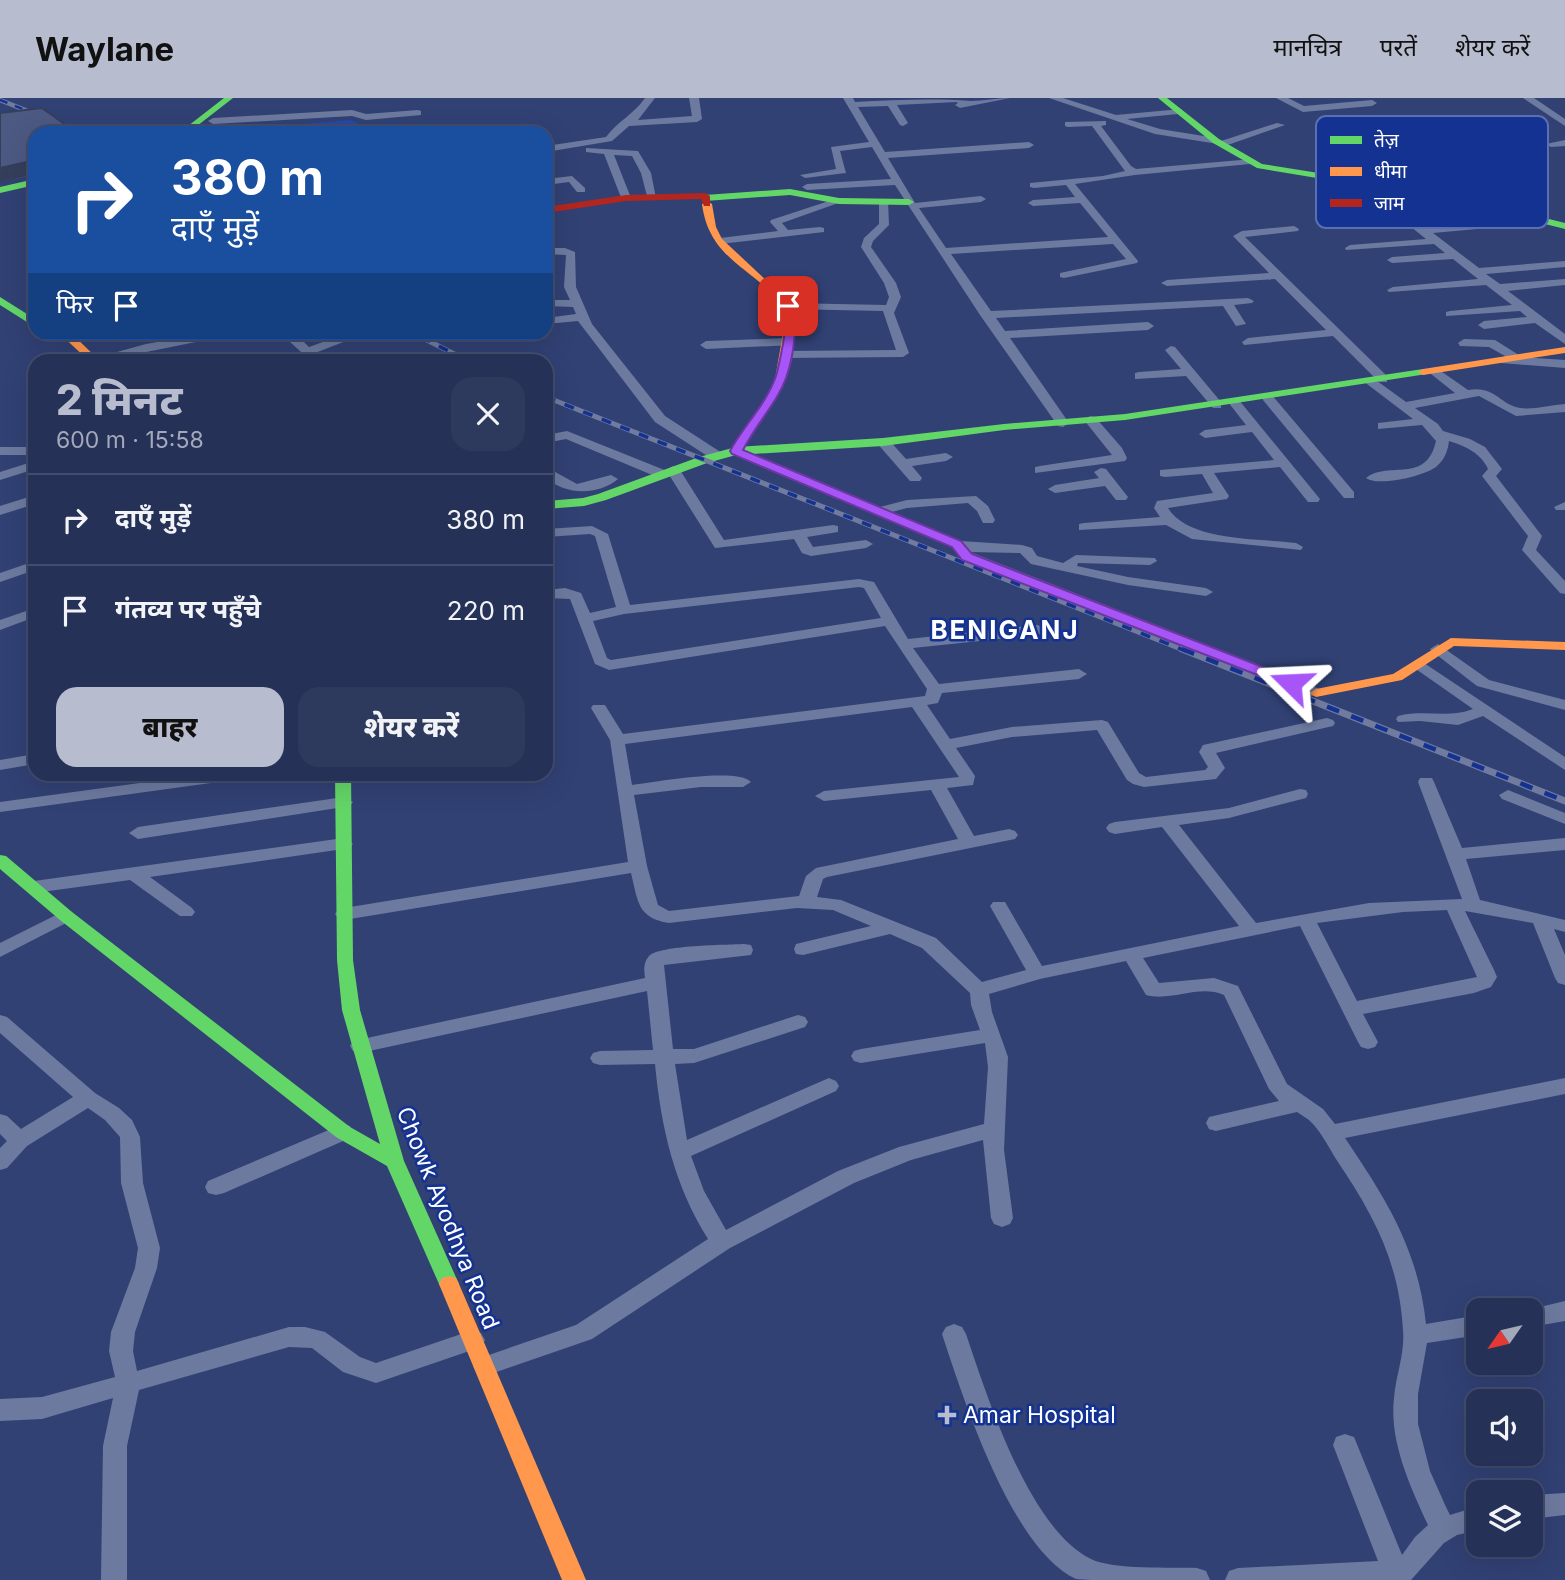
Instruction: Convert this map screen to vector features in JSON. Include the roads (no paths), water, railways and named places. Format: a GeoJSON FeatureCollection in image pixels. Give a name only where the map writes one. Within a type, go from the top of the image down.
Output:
{"type":"FeatureCollection","features":[{"type":"Feature","properties":{"kind":"main road"},"geometry":{"type":"LineString","coordinates":[[195,126],[233,98],[235,102],[206,126]]}},
{"type":"Feature","properties":{"kind":"main road"},"geometry":{"type":"LineString","coordinates":[[1162,98],[1219,142],[1250,161],[1275,170],[1316,176]]}},
{"type":"Feature","properties":{"kind":"main road"},"geometry":{"type":"LineString","coordinates":[[0,190],[28,184]]}},
{"type":"Feature","properties":{"kind":"main road"},"geometry":{"type":"LineString","coordinates":[[553,209],[652,196],[705,198],[790,192],[839,201],[910,204]]}},
{"type":"Feature","properties":{"kind":"main road"},"geometry":{"type":"LineString","coordinates":[[705,198],[709,225],[720,241],[750,274],[788,306],[791,315],[782,376],[775,392],[757,420],[747,430],[736,451]]}},
{"type":"Feature","properties":{"kind":"main road"},"geometry":{"type":"LineString","coordinates":[[0,289],[28,307]]}},
{"type":"Feature","properties":{"kind":"main road"},"geometry":{"type":"LineString","coordinates":[[0,300],[28,319]]}},
{"type":"Feature","properties":{"kind":"main road"},"geometry":{"type":"LineString","coordinates":[[55,340],[70,354]]}},
{"type":"Feature","properties":{"kind":"main road"},"geometry":{"type":"LineString","coordinates":[[71,340],[87,354]]}},
{"type":"Feature","properties":{"kind":"main road"},"geometry":{"type":"LineString","coordinates":[[553,504],[593,499],[736,451],[883,442],[1004,426],[1063,423],[1217,405],[1565,350]]}},
{"type":"Feature","properties":{"kind":"main road"},"geometry":{"type":"LineString","coordinates":[[1316,693],[1396,677],[1451,642],[1565,646]]}},
{"type":"Feature","properties":{"kind":"main road","name":"Chowk Ayodhya Road"},"geometry":{"type":"LineString","coordinates":[[343,781],[344,914],[349,997],[360,1046],[394,1161],[485,1366],[574,1580]]}},
{"type":"Feature","properties":{"kind":"main road"},"geometry":{"type":"LineString","coordinates":[[0,860],[66,916],[343,1132],[394,1161]]}},
{"type":"Feature","properties":{"kind":"street"},"geometry":{"type":"LineString","coordinates":[[553,148],[610,139],[616,130],[637,116],[650,98]]}},
{"type":"Feature","properties":{"kind":"street"},"geometry":{"type":"LineString","coordinates":[[628,123],[697,119],[694,98]]}},
{"type":"Feature","properties":{"kind":"street"},"geometry":{"type":"LineString","coordinates":[[850,102],[915,101],[923,108],[1005,98]]}},
{"type":"Feature","properties":{"kind":"street"},"geometry":{"type":"LineString","coordinates":[[1054,98],[1122,122],[1182,137],[1219,142],[1280,125]]}},
{"type":"Feature","properties":{"kind":"street"},"geometry":{"type":"LineString","coordinates":[[1281,98],[1303,109],[1372,103]]}},
{"type":"Feature","properties":{"kind":"street"},"geometry":{"type":"LineString","coordinates":[[1528,98],[1564,121]]}},
{"type":"Feature","properties":{"kind":"street"},"geometry":{"type":"LineString","coordinates":[[850,102],[910,204],[1063,423]]}},
{"type":"Feature","properties":{"kind":"street"},"geometry":{"type":"LineString","coordinates":[[891,103],[902,123]]}},
{"type":"Feature","properties":{"kind":"street"},"geometry":{"type":"LineString","coordinates":[[1543,107],[1554,106]]}},
{"type":"Feature","properties":{"kind":"street"},"geometry":{"type":"LineString","coordinates":[[1110,118],[1178,111]]}},
{"type":"Feature","properties":{"kind":"street"},"geometry":{"type":"LineString","coordinates":[[214,121],[352,113],[366,117],[418,113]]}},
{"type":"Feature","properties":{"kind":"street"},"geometry":{"type":"LineString","coordinates":[[1068,124],[1122,122]]}},
{"type":"Feature","properties":{"kind":"street"},"geometry":{"type":"LineString","coordinates":[[1094,123],[1127,168],[1135,172]]}},
{"type":"Feature","properties":{"kind":"street"},"geometry":{"type":"LineString","coordinates":[[1552,144],[1565,143]]}},
{"type":"Feature","properties":{"kind":"street"},"geometry":{"type":"LineString","coordinates":[[805,174],[842,171],[834,149],[876,144]]}},
{"type":"Feature","properties":{"kind":"street"},"geometry":{"type":"LineString","coordinates":[[576,145],[595,151],[625,150],[638,155],[652,196]]}},
{"type":"Feature","properties":{"kind":"street"},"geometry":{"type":"LineString","coordinates":[[882,155],[1028,145]]}},
{"type":"Feature","properties":{"kind":"street"},"geometry":{"type":"LineString","coordinates":[[608,151],[626,198]]}},
{"type":"Feature","properties":{"kind":"street"},"geometry":{"type":"LineString","coordinates":[[1034,185],[1250,161]]}},
{"type":"Feature","properties":{"kind":"street"},"geometry":{"type":"LineString","coordinates":[[553,181],[572,179],[582,190]]}},
{"type":"Feature","properties":{"kind":"street"},"geometry":{"type":"LineString","coordinates":[[807,187],[898,182]]}},
{"type":"Feature","properties":{"kind":"street"},"geometry":{"type":"LineString","coordinates":[[1064,275],[1133,261],[1069,183]]}},
{"type":"Feature","properties":{"kind":"street"},"geometry":{"type":"LineString","coordinates":[[910,204],[981,198]]}},
{"type":"Feature","properties":{"kind":"street"},"geometry":{"type":"LineString","coordinates":[[1033,203],[1084,200]]}},
{"type":"Feature","properties":{"kind":"street"},"geometry":{"type":"LineString","coordinates":[[786,233],[775,225],[775,222],[839,201]]}},
{"type":"Feature","properties":{"kind":"street"},"geometry":{"type":"LineString","coordinates":[[788,306],[888,308],[895,302],[893,290],[866,247],[868,240],[884,225],[883,201]]}},
{"type":"Feature","properties":{"kind":"street"},"geometry":{"type":"LineString","coordinates":[[1419,228],[1565,340]]}},
{"type":"Feature","properties":{"kind":"street"},"geometry":{"type":"LineString","coordinates":[[1423,231],[1455,228]]}},
{"type":"Feature","properties":{"kind":"street"},"geometry":{"type":"LineString","coordinates":[[1294,229],[1238,234],[1275,276],[1338,332],[1376,380],[1404,406],[1441,435],[1466,442],[1492,462],[1495,469],[1489,476],[1535,536],[1530,550],[1565,590]]}},
{"type":"Feature","properties":{"kind":"street"},"geometry":{"type":"LineString","coordinates":[[720,241],[820,230]]}},
{"type":"Feature","properties":{"kind":"street"},"geometry":{"type":"LineString","coordinates":[[944,251],[1118,240]]}},
{"type":"Feature","properties":{"kind":"street"},"geometry":{"type":"LineString","coordinates":[[1350,248],[1436,241]]}},
{"type":"Feature","properties":{"kind":"street"},"geometry":{"type":"LineString","coordinates":[[553,251],[570,254],[570,287],[578,311],[660,419],[717,456]]}},
{"type":"Feature","properties":{"kind":"street"},"geometry":{"type":"LineString","coordinates":[[1392,260],[1455,256]]}},
{"type":"Feature","properties":{"kind":"street"},"geometry":{"type":"LineString","coordinates":[[1476,272],[1565,264]]}},
{"type":"Feature","properties":{"kind":"street"},"geometry":{"type":"LineString","coordinates":[[1167,283],[1275,276]]}},
{"type":"Feature","properties":{"kind":"street"},"geometry":{"type":"LineString","coordinates":[[1393,290],[1565,282]]}},
{"type":"Feature","properties":{"kind":"street"},"geometry":{"type":"LineString","coordinates":[[1405,299],[1496,287]]}},
{"type":"Feature","properties":{"kind":"street"},"geometry":{"type":"LineString","coordinates":[[986,314],[1248,301]]}},
{"type":"Feature","properties":{"kind":"street"},"geometry":{"type":"LineString","coordinates":[[1227,303],[1240,324]]}},
{"type":"Feature","properties":{"kind":"street"},"geometry":{"type":"LineString","coordinates":[[553,305],[578,311]]}},
{"type":"Feature","properties":{"kind":"street"},"geometry":{"type":"LineString","coordinates":[[1450,314],[1522,307]]}},
{"type":"Feature","properties":{"kind":"street"},"geometry":{"type":"LineString","coordinates":[[706,345],[903,353],[888,308]]}},
{"type":"Feature","properties":{"kind":"street"},"geometry":{"type":"LineString","coordinates":[[553,319],[578,311]]}},
{"type":"Feature","properties":{"kind":"street"},"geometry":{"type":"LineString","coordinates":[[1484,325],[1538,319]]}},
{"type":"Feature","properties":{"kind":"street"},"geometry":{"type":"LineString","coordinates":[[1000,335],[1148,326]]}},
{"type":"Feature","properties":{"kind":"street"},"geometry":{"type":"LineString","coordinates":[[1248,342],[1338,332]]}},
{"type":"Feature","properties":{"kind":"street"},"geometry":{"type":"LineString","coordinates":[[120,354],[192,340]]}},
{"type":"Feature","properties":{"kind":"street"},"geometry":{"type":"LineString","coordinates":[[294,340],[311,354]]}},
{"type":"Feature","properties":{"kind":"street"},"geometry":{"type":"LineString","coordinates":[[317,354],[346,340]]}},
{"type":"Feature","properties":{"kind":"street"},"geometry":{"type":"LineString","coordinates":[[1464,343],[1491,342],[1510,359],[1565,365]]}},
{"type":"Feature","properties":{"kind":"street"},"geometry":{"type":"LineString","coordinates":[[1171,350],[1217,405]]}},
{"type":"Feature","properties":{"kind":"street"},"geometry":{"type":"LineString","coordinates":[[1435,371],[1465,394]]}},
{"type":"Feature","properties":{"kind":"street"},"geometry":{"type":"LineString","coordinates":[[1139,376],[1190,372]]}},
{"type":"Feature","properties":{"kind":"street"},"geometry":{"type":"LineString","coordinates":[[1404,406],[1483,393],[1516,412],[1565,408]]}},
{"type":"Feature","properties":{"kind":"street"},"geometry":{"type":"LineString","coordinates":[[1267,397],[1349,495]]}},
{"type":"Feature","properties":{"kind":"street"},"geometry":{"type":"LineString","coordinates":[[1234,402],[1313,499]]}},
{"type":"Feature","properties":{"kind":"street"},"geometry":{"type":"LineString","coordinates":[[1040,470],[1115,460],[1121,456],[1090,420]]}},
{"type":"Feature","properties":{"kind":"street"},"geometry":{"type":"LineString","coordinates":[[1383,426],[1425,421]]}},
{"type":"Feature","properties":{"kind":"street"},"geometry":{"type":"LineString","coordinates":[[1205,434],[1255,428]]}},
{"type":"Feature","properties":{"kind":"street"},"geometry":{"type":"LineString","coordinates":[[553,438],[567,435],[668,472],[720,545],[832,529]]}},
{"type":"Feature","properties":{"kind":"street"},"geometry":{"type":"LineString","coordinates":[[1373,478],[1422,470],[1433,465],[1443,449],[1441,435]]}},
{"type":"Feature","properties":{"kind":"street"},"geometry":{"type":"LineString","coordinates":[[883,442],[915,478]]}},
{"type":"Feature","properties":{"kind":"street"},"geometry":{"type":"LineString","coordinates":[[0,451],[28,451]]}},
{"type":"Feature","properties":{"kind":"street"},"geometry":{"type":"LineString","coordinates":[[736,451],[956,544],[972,548],[1021,549],[1027,551],[1031,559],[1070,569],[1206,592]]}},
{"type":"Feature","properties":{"kind":"street"},"geometry":{"type":"LineString","coordinates":[[902,464],[946,457]]}},
{"type":"Feature","properties":{"kind":"street"},"geometry":{"type":"LineString","coordinates":[[1093,463],[1121,497]]}},
{"type":"Feature","properties":{"kind":"street"},"geometry":{"type":"LineString","coordinates":[[1165,473],[1284,463]]}},
{"type":"Feature","properties":{"kind":"street"},"geometry":{"type":"LineString","coordinates":[[0,476],[28,467]]}},
{"type":"Feature","properties":{"kind":"street"},"geometry":{"type":"LineString","coordinates":[[1206,470],[1222,496],[1162,504],[1161,508],[1169,521],[1185,533],[1296,547]]}},
{"type":"Feature","properties":{"kind":"street"},"geometry":{"type":"LineString","coordinates":[[553,477],[562,485],[574,489],[611,479]]}},
{"type":"Feature","properties":{"kind":"street"},"geometry":{"type":"LineString","coordinates":[[1055,489],[1108,481]]}},
{"type":"Feature","properties":{"kind":"street"},"geometry":{"type":"LineString","coordinates":[[880,511],[907,504],[971,499],[983,509],[988,520]]}},
{"type":"Feature","properties":{"kind":"street"},"geometry":{"type":"LineString","coordinates":[[0,511],[28,501]]}},
{"type":"Feature","properties":{"kind":"street"},"geometry":{"type":"LineString","coordinates":[[1084,527],[1169,521]]}},
{"type":"Feature","properties":{"kind":"street"},"geometry":{"type":"LineString","coordinates":[[553,533],[592,530],[601,534],[624,610]]}},
{"type":"Feature","properties":{"kind":"street"},"geometry":{"type":"LineString","coordinates":[[799,535],[807,550],[811,552],[866,544]]}},
{"type":"Feature","properties":{"kind":"street"},"geometry":{"type":"LineString","coordinates":[[956,544],[967,557],[1316,693]]}},
{"type":"Feature","properties":{"kind":"street"},"geometry":{"type":"LineString","coordinates":[[1070,569],[1070,562],[1076,559],[1150,561]]}},
{"type":"Feature","properties":{"kind":"street"},"geometry":{"type":"LineString","coordinates":[[3,572],[28,567]]}},
{"type":"Feature","properties":{"kind":"street"},"geometry":{"type":"LineString","coordinates":[[586,618],[624,610],[865,583],[934,689],[932,701],[917,704],[688,729],[618,740]]}},
{"type":"Feature","properties":{"kind":"street"},"geometry":{"type":"LineString","coordinates":[[553,594],[572,593],[586,618],[600,661],[609,664],[891,621]]}},
{"type":"Feature","properties":{"kind":"street"},"geometry":{"type":"LineString","coordinates":[[0,625],[28,615]]}},
{"type":"Feature","properties":{"kind":"street"},"geometry":{"type":"LineString","coordinates":[[903,644],[1038,630]]}},
{"type":"Feature","properties":{"kind":"street"},"geometry":{"type":"LineString","coordinates":[[1438,649],[1483,683],[1565,705]]}},
{"type":"Feature","properties":{"kind":"street"},"geometry":{"type":"LineString","coordinates":[[1418,664],[1565,765]]}},
{"type":"Feature","properties":{"kind":"street"},"geometry":{"type":"LineString","coordinates":[[934,689],[1079,674]]}},
{"type":"Feature","properties":{"kind":"street"},"geometry":{"type":"LineString","coordinates":[[824,796],[967,781],[967,776],[917,704]]}},
{"type":"Feature","properties":{"kind":"street"},"geometry":{"type":"LineString","coordinates":[[598,708],[618,740],[638,866],[649,907],[657,915],[668,917],[806,902],[835,904],[929,943],[947,957],[980,991]]}},
{"type":"Feature","properties":{"kind":"street"},"geometry":{"type":"LineString","coordinates":[[1404,719],[1420,716],[1458,720],[1483,710]]}},
{"type":"Feature","properties":{"kind":"street"},"geometry":{"type":"LineString","coordinates":[[946,746],[1019,731],[1102,725],[1133,776],[1144,782],[1210,775],[1217,768],[1207,752],[1209,748],[1327,723]]}},
{"type":"Feature","properties":{"kind":"street"},"geometry":{"type":"LineString","coordinates":[[0,765],[28,760]]}},
{"type":"Feature","properties":{"kind":"street"},"geometry":{"type":"LineString","coordinates":[[0,807],[159,781]]}},
{"type":"Feature","properties":{"kind":"street"},"geometry":{"type":"LineString","coordinates":[[625,791],[701,782],[743,782]]}},
{"type":"Feature","properties":{"kind":"street"},"geometry":{"type":"LineString","coordinates":[[1351,1009],[1484,982],[1485,970],[1463,905],[1455,854],[1426,782]]}},
{"type":"Feature","properties":{"kind":"street"},"geometry":{"type":"LineString","coordinates":[[937,785],[969,843]]}},
{"type":"Feature","properties":{"kind":"street"},"geometry":{"type":"LineString","coordinates":[[1115,828],[1229,813],[1300,794]]}},
{"type":"Feature","properties":{"kind":"street"},"geometry":{"type":"LineString","coordinates":[[1508,795],[1565,819]]}},
{"type":"Feature","properties":{"kind":"street"},"geometry":{"type":"LineString","coordinates":[[138,833],[250,814],[344,802]]}},
{"type":"Feature","properties":{"kind":"street"},"geometry":{"type":"LineString","coordinates":[[1167,822],[1252,930]]}},
{"type":"Feature","properties":{"kind":"street"},"geometry":{"type":"LineString","coordinates":[[806,902],[815,876],[822,872],[1009,835]]}},
{"type":"Feature","properties":{"kind":"street"},"geometry":{"type":"LineString","coordinates":[[34,887],[344,844]]}},
{"type":"Feature","properties":{"kind":"street"},"geometry":{"type":"LineString","coordinates":[[1455,854],[1565,844]]}},
{"type":"Feature","properties":{"kind":"street"},"geometry":{"type":"LineString","coordinates":[[344,914],[638,866]]}},
{"type":"Feature","properties":{"kind":"street"},"geometry":{"type":"LineString","coordinates":[[133,873],[186,912]]}},
{"type":"Feature","properties":{"kind":"street"},"geometry":{"type":"LineString","coordinates":[[980,991],[1037,973],[1347,912],[1463,905],[1541,918],[1565,926]]}},
{"type":"Feature","properties":{"kind":"street"},"geometry":{"type":"LineString","coordinates":[[999,906],[1037,973]]}},
{"type":"Feature","properties":{"kind":"street"},"geometry":{"type":"LineString","coordinates":[[0,951],[66,916]]}},
{"type":"Feature","properties":{"kind":"street"},"geometry":{"type":"LineString","coordinates":[[1541,918],[1565,978]]}},
{"type":"Feature","properties":{"kind":"street"},"geometry":{"type":"LineString","coordinates":[[1306,920],[1368,1042]]}},
{"type":"Feature","properties":{"kind":"street"},"geometry":{"type":"LineString","coordinates":[[803,949],[893,926]]}},
{"type":"Feature","properties":{"kind":"street"},"geometry":{"type":"LineString","coordinates":[[722,1242],[692,1189],[681,1151],[669,1096],[653,968],[656,961],[663,957],[744,950]]}},
{"type":"Feature","properties":{"kind":"street"},"geometry":{"type":"LineString","coordinates":[[1131,953],[1153,990],[1214,985],[1224,986],[1231,991],[1279,1089],[1296,1105],[1314,1111],[1381,1213],[1396,1241],[1404,1265],[1416,1335],[1405,1404],[1405,1421],[1426,1494],[1444,1529]]}},
{"type":"Feature","properties":{"kind":"street"},"geometry":{"type":"LineString","coordinates":[[360,1046],[656,982]]}},
{"type":"Feature","properties":{"kind":"street"},"geometry":{"type":"LineString","coordinates":[[980,991],[978,1000],[992,1035],[1000,1074],[993,1129],[1002,1218]]}},
{"type":"Feature","properties":{"kind":"street"},"geometry":{"type":"LineString","coordinates":[[600,1058],[666,1059],[713,1052],[798,1022]]}},
{"type":"Feature","properties":{"kind":"street"},"geometry":{"type":"LineString","coordinates":[[1,1023],[125,1126],[130,1137],[132,1183],[149,1248],[146,1268],[123,1332],[121,1351],[128,1385],[115,1446],[114,1580]]}},
{"type":"Feature","properties":{"kind":"street"},"geometry":{"type":"LineString","coordinates":[[861,1056],[992,1035]]}},
{"type":"Feature","properties":{"kind":"street"},"geometry":{"type":"LineString","coordinates":[[681,1151],[829,1086]]}},
{"type":"Feature","properties":{"kind":"street"},"geometry":{"type":"LineString","coordinates":[[1330,1133],[1565,1086]]}},
{"type":"Feature","properties":{"kind":"street"},"geometry":{"type":"LineString","coordinates":[[0,1162],[20,1140],[89,1098]]}},
{"type":"Feature","properties":{"kind":"street"},"geometry":{"type":"LineString","coordinates":[[1216,1123],[1296,1105]]}},
{"type":"Feature","properties":{"kind":"street"},"geometry":{"type":"LineString","coordinates":[[0,1122],[20,1140]]}},
{"type":"Feature","properties":{"kind":"street"},"geometry":{"type":"LineString","coordinates":[[485,1366],[584,1332],[722,1242],[846,1177],[906,1153],[993,1129]]}},
{"type":"Feature","properties":{"kind":"street"},"geometry":{"type":"LineString","coordinates":[[216,1187],[343,1132]]}},
{"type":"Feature","properties":{"kind":"street"},"geometry":{"type":"LineString","coordinates":[[1544,1315],[1565,1311]]}},
{"type":"Feature","properties":{"kind":"street"},"geometry":{"type":"LineString","coordinates":[[1416,1335],[1466,1327]]}},
{"type":"Feature","properties":{"kind":"street"},"geometry":{"type":"LineString","coordinates":[[954,1334],[976,1403],[999,1454],[1034,1519],[1062,1554],[1086,1571],[1107,1576],[1197,1580]]}},
{"type":"Feature","properties":{"kind":"street"},"geometry":{"type":"LineString","coordinates":[[0,1410],[42,1408],[289,1337],[306,1335],[320,1339],[362,1371],[376,1373],[473,1340]]}},
{"type":"Feature","properties":{"kind":"street"},"geometry":{"type":"LineString","coordinates":[[1345,1446],[1396,1573]]}},
{"type":"Feature","properties":{"kind":"street"},"geometry":{"type":"LineString","coordinates":[[1543,1506],[1565,1503]]}},
{"type":"Feature","properties":{"kind":"street"},"geometry":{"type":"LineString","coordinates":[[1238,1580],[1336,1579],[1396,1573],[1412,1566],[1432,1536],[1466,1522]]}},
{"type":"Feature","properties":{"kind":"railway"},"geometry":{"type":"LineString","coordinates":[[0,100],[65,126]]}},
{"type":"Feature","properties":{"kind":"railway"},"geometry":{"type":"LineString","coordinates":[[427,340],[454,354]]}},
{"type":"Feature","properties":{"kind":"railway"},"geometry":{"type":"LineString","coordinates":[[553,400],[1186,651]]}},
{"type":"Feature","properties":{"kind":"railway"},"geometry":{"type":"LineString","coordinates":[[1182,649],[1565,801]]}},
{"type":"Feature","properties":{"kind":"place","name":"Amar Hospital"},"geometry":{"type":"Point","coordinates":[947,1415]}},
{"type":"Feature","properties":{"kind":"district","name":"BENIGANJ"},"geometry":{"type":"Point","coordinates":[1005,630]}}]}
